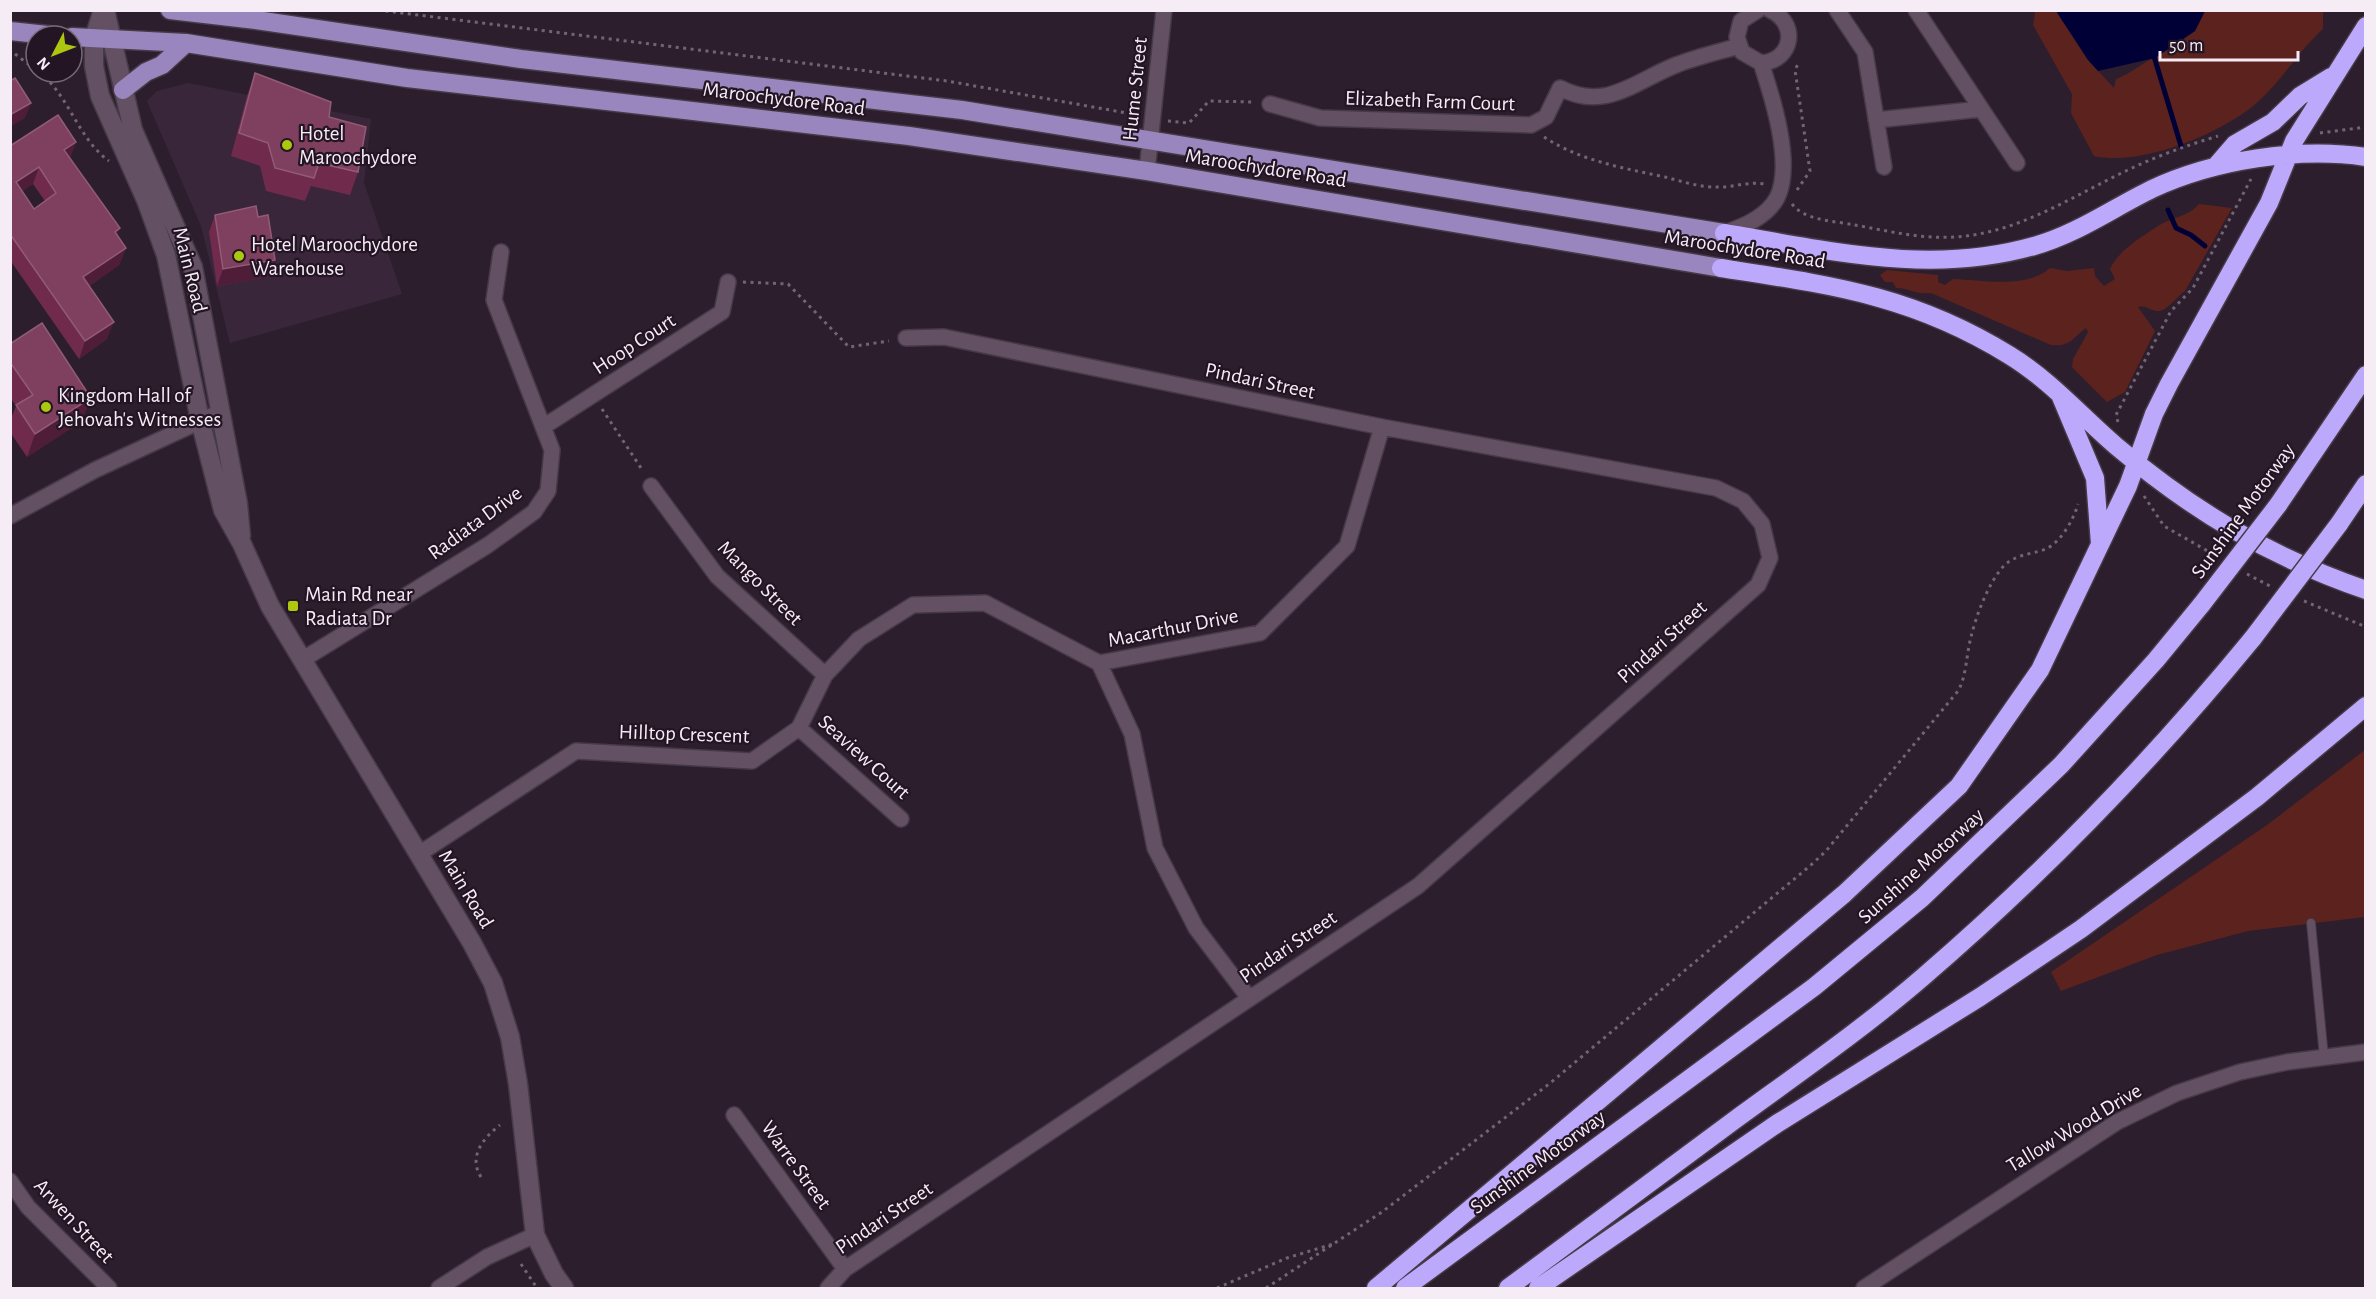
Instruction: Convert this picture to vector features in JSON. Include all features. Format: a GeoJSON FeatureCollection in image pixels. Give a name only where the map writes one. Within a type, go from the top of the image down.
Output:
{"type":"FeatureCollection","features":[{"type":"Feature","properties":{"kind":"highway"},"geometry":{"type":"LineString","coordinates":[[1376,1288],[1844,894],[1959,786],[2040,670],[2128,486],[2154,414],[2269,203],[2286,157],[2332,76],[2366,26]]}},
{"type":"Feature","properties":{"kind":"highway"},"geometry":{"type":"LineString","coordinates":[[2216,166],[2235,144],[2273,122],[2300,96],[2332,76]]}},
{"type":"Feature","properties":{"kind":"highway","name":"Maroochydore Road"},"geometry":{"type":"LineString","coordinates":[[1724,233],[1892,259],[1936,261],[1989,256],[2035,246],[2062,236],[2153,189],[2216,166],[2264,158],[2329,154],[2366,157]]}},
{"type":"Feature","properties":{"kind":"highway","name":"Maroochydore Road"},"geometry":{"type":"LineString","coordinates":[[1721,268],[1850,289],[1925,312],[1994,346],[2059,392],[2136,463],[2201,512],[2243,537],[2318,573],[2366,590]]}},
{"type":"Feature","properties":{"kind":"highway","name":"Sunshine Motorway"},"geometry":{"type":"LineString","coordinates":[[1405,1288],[1804,994],[1887,928],[1971,853],[2061,765],[2156,660],[2278,505],[2366,375]]}},
{"type":"Feature","properties":{"kind":"highway"},"geometry":{"type":"LineString","coordinates":[[2059,392],[2095,478],[2100,544]]}},
{"type":"Feature","properties":{"kind":"highway"},"geometry":{"type":"LineString","coordinates":[[1508,1288],[1833,1048],[1921,979],[1996,913],[2111,801],[2175,731],[2253,638],[2339,524],[2366,484]]}},
{"type":"Feature","properties":{"kind":"highway"},"geometry":{"type":"LineString","coordinates":[[1538,1288],[1778,1123],[1980,997],[2080,929],[2248,803],[2363,711]]}},
{"type":"Feature","properties":{"kind":"main road","name":"Main Road"},"geometry":{"type":"LineString","coordinates":[[104,10],[94,38],[93,66],[100,96],[146,201],[166,255],[200,420],[223,510],[242,544],[265,597],[419,854],[493,983],[510,1037],[518,1084],[535,1235],[554,1274],[564,1288]]}},
{"type":"Feature","properties":{"kind":"main road","name":"Main Road"},"geometry":{"type":"LineString","coordinates":[[104,10],[114,38],[133,130],[193,267],[238,504],[242,544]]}},
{"type":"Feature","properties":{"kind":"main road","name":"Maroochydore Road"},"geometry":{"type":"LineString","coordinates":[[170,10],[256,20],[521,59],[917,104],[1724,233]]}},
{"type":"Feature","properties":{"kind":"main road","name":"Maroochydore Road"},"geometry":{"type":"LineString","coordinates":[[84,38],[186,43],[407,78],[909,136],[1148,171],[1721,268]]}},
{"type":"Feature","properties":{"kind":"main road"},"geometry":{"type":"LineString","coordinates":[[123,90],[146,72],[162,65],[186,43]]}},
{"type":"Feature","properties":{"kind":"street","name":"Hume Street"},"geometry":{"type":"LineString","coordinates":[[1148,171],[1164,10]]}},
{"type":"Feature","properties":{"kind":"street"},"geometry":{"type":"LineString","coordinates":[[1750,12],[1737,29],[1738,46],[1747,57],[1761,63],[1776,60],[1790,41],[1787,26],[1777,14],[1770,10]]}},
{"type":"Feature","properties":{"kind":"street"},"geometry":{"type":"LineString","coordinates":[[1837,10],[1865,52],[1884,167]]}},
{"type":"Feature","properties":{"kind":"street"},"geometry":{"type":"LineString","coordinates":[[1916,10],[2018,163]]}},
{"type":"Feature","properties":{"kind":"street","name":"Elizabeth Farm Court"},"geometry":{"type":"LineString","coordinates":[[1270,104],[1320,118],[1526,125],[1544,119],[1560,88],[1578,95],[1606,97],[1676,65],[1738,46]]}},
{"type":"Feature","properties":{"kind":"street"},"geometry":{"type":"LineString","coordinates":[[1724,233],[1742,226],[1765,212],[1777,198],[1780,188],[1782,175],[1779,137],[1772,94],[1761,63]]}},
{"type":"Feature","properties":{"kind":"street"},"geometry":{"type":"LineString","coordinates":[[1876,120],[1981,109]]}},
{"type":"Feature","properties":{"kind":"street","name":"Radiata Drive"},"geometry":{"type":"LineString","coordinates":[[302,660],[488,545],[534,512],[548,491],[552,450],[494,300],[501,252]]}},
{"type":"Feature","properties":{"kind":"street","name":"Hoop Court"},"geometry":{"type":"LineString","coordinates":[[543,427],[722,312],[728,282]]}},
{"type":"Feature","properties":{"kind":"street","name":"Pindari Street"},"geometry":{"type":"LineString","coordinates":[[828,1288],[845,1269],[1418,886],[1758,585],[1770,558],[1762,524],[1743,501],[1716,488],[1382,427],[944,337],[906,338]]}},
{"type":"Feature","properties":{"kind":"street"},"geometry":{"type":"LineString","coordinates":[[10,516],[95,470],[220,412]]}},
{"type":"Feature","properties":{"kind":"street","name":"Macarthur Drive"},"geometry":{"type":"LineString","coordinates":[[1099,663],[1260,633],[1347,546],[1382,427]]}},
{"type":"Feature","properties":{"kind":"street","name":"Mango Street"},"geometry":{"type":"LineString","coordinates":[[651,486],[717,576],[825,675]]}},
{"type":"Feature","properties":{"kind":"street","name":"Hilltop Crescent"},"geometry":{"type":"LineString","coordinates":[[419,854],[576,751],[753,761],[799,728],[825,675],[859,639],[913,605],[985,603],[1099,663]]}},
{"type":"Feature","properties":{"kind":"street"},"geometry":{"type":"LineString","coordinates":[[1099,663],[1132,734],[1155,848],[1196,928],[1249,998]]}},
{"type":"Feature","properties":{"kind":"street","name":"Seaview Court"},"geometry":{"type":"LineString","coordinates":[[799,728],[901,819]]}},
{"type":"Feature","properties":{"kind":"street","name":"Tallow Wood Drive"},"geometry":{"type":"LineString","coordinates":[[1864,1288],[2117,1122],[2177,1093],[2240,1072],[2287,1062],[2366,1052]]}},
{"type":"Feature","properties":{"kind":"street","name":"Warre Street"},"geometry":{"type":"LineString","coordinates":[[734,1115],[845,1269]]}},
{"type":"Feature","properties":{"kind":"street","name":"Arwen Street"},"geometry":{"type":"LineString","coordinates":[[10,1181],[28,1207],[109,1288]]}},
{"type":"Feature","properties":{"kind":"street"},"geometry":{"type":"LineString","coordinates":[[439,1288],[487,1257],[535,1235]]}},
{"type":"Feature","properties":{"kind":"lane"},"geometry":{"type":"LineString","coordinates":[[2311,923],[2324,1057]]}},
{"type":"Feature","properties":{"kind":"path"},"geometry":{"type":"LineString","coordinates":[[378,10],[947,81],[1120,110]]}},
{"type":"Feature","properties":{"kind":"path"},"geometry":{"type":"LineString","coordinates":[[15,54],[24,61]]}},
{"type":"Feature","properties":{"kind":"path"},"geometry":{"type":"LineString","coordinates":[[1526,125],[1561,148],[1599,163],[1712,187],[1754,182],[1795,193],[1805,182],[1810,171],[1796,70],[1802,54]]}},
{"type":"Feature","properties":{"kind":"path"},"geometry":{"type":"LineString","coordinates":[[52,84],[98,153],[110,162]]}},
{"type":"Feature","properties":{"kind":"path"},"geometry":{"type":"LineString","coordinates":[[1189,123],[1209,101],[1270,104]]}},
{"type":"Feature","properties":{"kind":"path"},"geometry":{"type":"LineString","coordinates":[[1791,202],[1797,211],[1816,218],[1923,237],[1957,237],[1997,228],[2041,213],[2176,149],[2188,146]]}},
{"type":"Feature","properties":{"kind":"path"},"geometry":{"type":"LineString","coordinates":[[2120,427],[2116,415],[2171,311],[2193,288],[2264,158]]}},
{"type":"Feature","properties":{"kind":"path"},"geometry":{"type":"LineString","coordinates":[[728,282],[788,284],[849,347],[906,338]]}},
{"type":"Feature","properties":{"kind":"path"},"geometry":{"type":"LineString","coordinates":[[592,396],[637,460],[651,486]]}},
{"type":"Feature","properties":{"kind":"path"},"geometry":{"type":"LineString","coordinates":[[1266,1288],[1382,1212],[1549,1084],[1826,851],[1958,691],[1980,611],[2000,571],[2014,557],[2048,548],[2060,537],[2070,522]]}},
{"type":"Feature","properties":{"kind":"path"},"geometry":{"type":"LineString","coordinates":[[481,1177],[475,1163],[476,1153],[480,1144],[500,1125]]}},
{"type":"Feature","properties":{"kind":"path"},"geometry":{"type":"LineString","coordinates":[[1217,1288],[1287,1258],[1336,1243]]}},
{"type":"Feature","properties":{"kind":"path"},"geometry":{"type":"LineString","coordinates":[[520,1263],[537,1288]]}},
{"type":"Feature","properties":{"kind":"shaded area"},"geometry":{"type":"Polygon","coordinates":[[[2033,11],[2056,11],[2088,60],[2114,88],[2116,79],[2155,58],[2195,31],[2205,11],[2323,11],[2323,29],[2269,91],[2233,120],[2174,147],[2132,157],[2112,158],[2094,156],[2071,113],[2072,94],[2033,25],[2035,13],[2033,11]]]}},
{"type":"Feature","properties":{"kind":"shaded area"},"geometry":{"type":"Polygon","coordinates":[[[2056,11],[2205,11],[2195,31],[2155,58],[2098,71],[2088,60],[2056,11]]]}},
{"type":"Feature","properties":{"kind":"shaded area","name":"Hotel Maroochydore"},"geometry":{"type":"Polygon","coordinates":[[[188,83],[371,119],[364,183],[402,294],[230,343],[201,226],[147,101],[157,91],[188,83]]]}},
{"type":"Feature","properties":{"kind":"shaded area"},"geometry":{"type":"Polygon","coordinates":[[[2199,204],[2232,208],[2185,291],[2161,311],[2138,307],[2155,331],[2125,392],[2107,402],[2072,367],[2073,359],[2088,332],[2086,328],[2063,345],[2051,345],[1931,293],[1896,288],[1893,282],[1885,282],[1880,275],[1887,270],[1938,275],[1938,282],[1945,285],[1953,279],[2017,281],[2040,275],[2050,268],[2067,271],[2094,268],[2095,276],[2104,286],[2115,279],[2110,269],[2124,250],[2158,226],[2190,212],[2199,204]]]}},
{"type":"Feature","properties":{"kind":"shaded area"},"geometry":{"type":"Polygon","coordinates":[[[2365,750],[2365,917],[2248,931],[2157,955],[2061,991],[2051,972],[2267,825],[2365,750]]]}},
{"type":"Feature","properties":{"kind":"building","name":"Hotel Maroochydore"},"geometry":{"type":"Polygon","coordinates":[[[255,73],[331,102],[329,117],[366,127],[358,172],[319,163],[314,178],[275,168],[268,143],[239,133],[255,73]]]}},
{"type":"Feature","properties":{"kind":"building"},"geometry":{"type":"Polygon","coordinates":[[[15,78],[31,103],[10,115],[10,81],[15,78]]]}},
{"type":"Feature","properties":{"kind":"building"},"geometry":{"type":"Polygon","coordinates":[[[58,115],[76,142],[64,150],[120,228],[115,232],[126,248],[83,277],[114,322],[85,341],[10,234],[10,146],[58,115]],[[39,167],[16,182],[34,209],[56,193],[39,167]]]}},
{"type":"Feature","properties":{"kind":"building"},"geometry":{"type":"Polygon","coordinates":[[[256,206],[258,217],[268,215],[275,260],[223,269],[215,215],[256,206]]]}},
{"type":"Feature","properties":{"kind":"building"},"geometry":{"type":"Polygon","coordinates":[[[42,323],[91,398],[35,434],[16,405],[33,395],[10,362],[10,344],[42,323]]]}},
{"type":"Feature","properties":{"kind":"waterway"},"geometry":{"type":"LineString","coordinates":[[2153,53],[2181,146]]}},
{"type":"Feature","properties":{"kind":"waterway"},"geometry":{"type":"LineString","coordinates":[[2168,210],[2176,228],[2191,235],[2205,246]]}},
{"type":"Feature","properties":{"kind":"place","name":"Hotel Maroochydore"},"geometry":{"type":"Point","coordinates":[287,145]}},
{"type":"Feature","properties":{"kind":"place","name":"Hotel Maroochydore Warehouse"},"geometry":{"type":"Point","coordinates":[239,256]}},
{"type":"Feature","properties":{"kind":"place","name":"Kingdom Hall of Jehovah's Witnesses"},"geometry":{"type":"Point","coordinates":[46,407]}},
{"type":"Feature","properties":{"kind":"place","name":"Main Rd near Radiata Dr"},"geometry":{"type":"Point","coordinates":[293,606]}}]}
